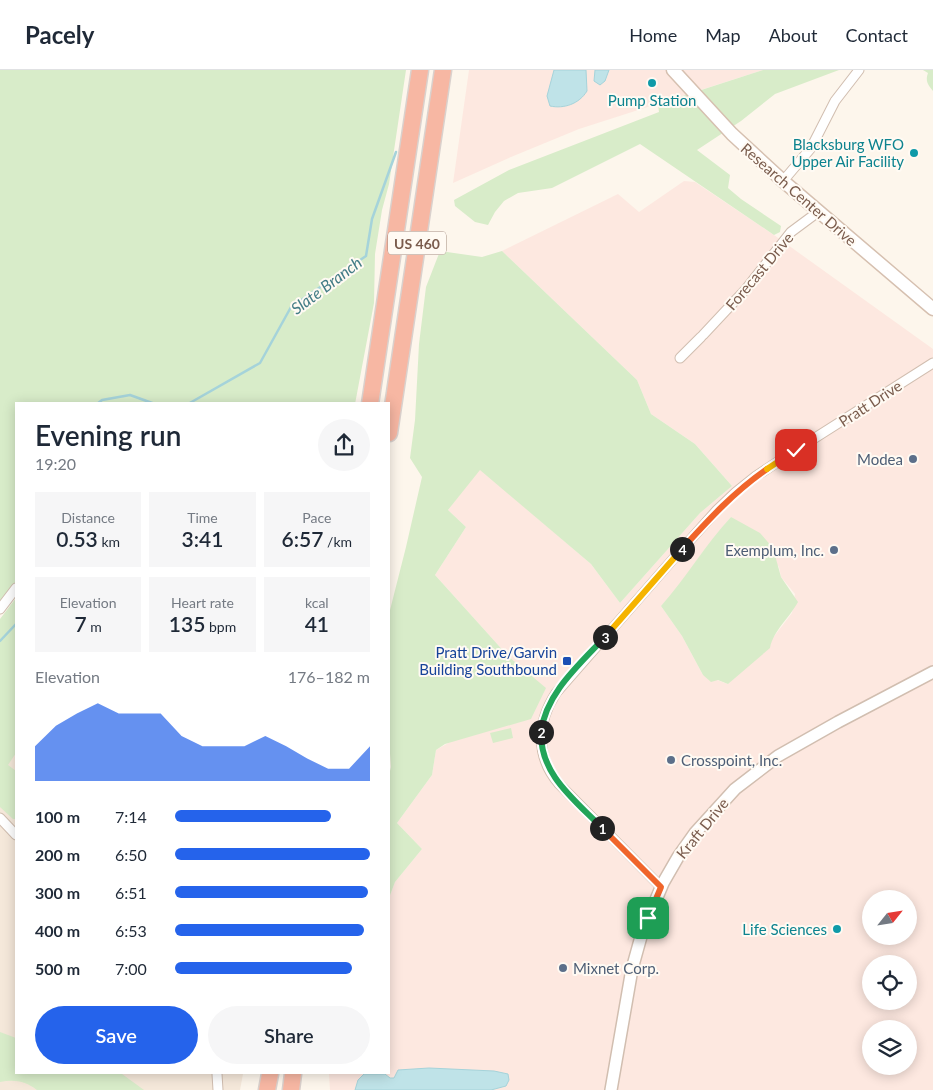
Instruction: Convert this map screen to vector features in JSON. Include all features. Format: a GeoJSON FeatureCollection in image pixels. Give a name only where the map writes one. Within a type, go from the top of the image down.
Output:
{"type":"FeatureCollection","features":[{"type":"Feature","properties":{"kind":"highway","name":"US 460"},"geometry":{"type":"LineString","coordinates":[[370,402],[420,70]]}},
{"type":"Feature","properties":{"kind":"highway","name":"US 460"},"geometry":{"type":"LineString","coordinates":[[390,426],[443,70]]}},
{"type":"Feature","properties":{"kind":"highway"},"geometry":{"type":"LineString","coordinates":[[267,1090],[270,1074]]}},
{"type":"Feature","properties":{"kind":"highway"},"geometry":{"type":"LineString","coordinates":[[291,1090],[293,1074]]}},
{"type":"Feature","properties":{"kind":"highway"},"geometry":{"type":"LineString","coordinates":[[301,1074],[301,1090]]}},
{"type":"Feature","properties":{"kind":"main road","name":"Research Center Drive"},"geometry":{"type":"LineString","coordinates":[[673,70],[732,134],[783,181],[933,309]]}},
{"type":"Feature","properties":{"kind":"street"},"geometry":{"type":"LineString","coordinates":[[783,181],[811,148],[835,101],[859,70]]}},
{"type":"Feature","properties":{"kind":"street","name":"Forecast Drive"},"geometry":{"type":"LineString","coordinates":[[680,358],[746,290],[791,232],[818,212]]}},
{"type":"Feature","properties":{"kind":"street","name":"Pratt Drive"},"geometry":{"type":"LineString","coordinates":[[661,887],[559,784],[550,772],[543,755],[541,737],[543,721],[550,703],[556,692],[674,558],[717,510],[736,492],[756,476],[933,363]]}},
{"type":"Feature","properties":{"kind":"street"},"geometry":{"type":"LineString","coordinates":[[0,609],[15,589]]}},
{"type":"Feature","properties":{"kind":"street","name":"Kraft Drive"},"geometry":{"type":"LineString","coordinates":[[611,1090],[632,969],[642,932],[661,887],[678,857],[704,822],[724,800],[759,770],[798,744],[933,672]]}},
{"type":"Feature","properties":{"kind":"street"},"geometry":{"type":"LineString","coordinates":[[0,818],[15,834]]}},
{"type":"Feature","properties":{"kind":"street"},"geometry":{"type":"LineString","coordinates":[[217,1074],[218,1090]]}},
{"type":"Feature","properties":{"kind":"shaded area"},"geometry":{"type":"Polygon","coordinates":[[[469,70],[763,70],[579,129],[453,183],[469,70]]]}},
{"type":"Feature","properties":{"kind":"shaded area"},"geometry":{"type":"Polygon","coordinates":[[[684,181],[695,182],[774,235],[933,349],[933,1090],[330,1090],[329,1074],[390,1074],[390,895],[395,882],[422,849],[397,823],[432,775],[436,750],[545,688],[508,656],[435,575],[466,527],[448,510],[480,469],[591,564],[620,603],[700,513],[732,486],[695,444],[651,414],[637,380],[502,251],[618,194],[639,212],[684,181]],[[731,517],[702,553],[680,585],[661,606],[682,636],[703,675],[728,684],[772,639],[792,613],[795,594],[781,577],[779,567],[731,517]]]}},
{"type":"Feature","properties":{"kind":"shaded area"},"geometry":{"type":"Polygon","coordinates":[[[15,721],[15,1074],[243,1074],[240,1090],[0,1090],[0,731],[15,721]]]}},
{"type":"Feature","properties":{"kind":"green space"},"geometry":{"type":"Polygon","coordinates":[[[0,70],[406,70],[389,184],[382,210],[375,254],[374,303],[355,402],[15,402],[15,587],[0,609],[0,70]]]}},
{"type":"Feature","properties":{"kind":"green space"},"geometry":{"type":"Polygon","coordinates":[[[763,70],[839,70],[775,94],[741,121],[697,150],[730,175],[728,188],[781,226],[780,232],[774,235],[640,144],[552,188],[518,193],[504,201],[488,225],[475,222],[455,206],[454,200],[509,170],[659,112],[658,104],[763,70]]]}},
{"type":"Feature","properties":{"kind":"green space"},"geometry":{"type":"Polygon","coordinates":[[[923,70],[933,70],[933,91],[928,83],[928,73],[923,70]]]}},
{"type":"Feature","properties":{"kind":"green space"},"geometry":{"type":"Polygon","coordinates":[[[440,251],[482,257],[502,251],[637,380],[651,414],[695,444],[732,486],[700,513],[620,603],[591,564],[480,470],[448,510],[466,527],[435,575],[508,656],[546,688],[531,719],[445,744],[436,750],[432,775],[397,823],[422,849],[395,882],[390,895],[390,610],[422,477],[410,458],[415,420],[419,344],[426,287],[440,251]]]}},
{"type":"Feature","properties":{"kind":"green space"},"geometry":{"type":"Polygon","coordinates":[[[731,517],[760,533],[773,548],[781,577],[798,602],[778,630],[770,648],[728,684],[718,680],[711,682],[703,675],[682,636],[661,606],[731,517]]]}},
{"type":"Feature","properties":{"kind":"green space"},"geometry":{"type":"Polygon","coordinates":[[[15,599],[15,754],[8,765],[15,770],[15,819],[0,807],[0,619],[15,599]]]}},
{"type":"Feature","properties":{"kind":"green space"},"geometry":{"type":"Polygon","coordinates":[[[511,728],[513,738],[493,743],[490,733],[511,728]]]}},
{"type":"Feature","properties":{"kind":"green space"},"geometry":{"type":"Polygon","coordinates":[[[0,1032],[15,1038],[15,1074],[122,1074],[144,1090],[37,1090],[20,1082],[0,1082],[0,1032]]]}},
{"type":"Feature","properties":{"kind":"water"},"geometry":{"type":"Polygon","coordinates":[[[554,70],[586,70],[587,91],[584,96],[566,106],[550,106],[547,96],[554,70]]]}},
{"type":"Feature","properties":{"kind":"water"},"geometry":{"type":"Polygon","coordinates":[[[595,70],[609,70],[605,81],[600,85],[594,81],[595,70]]]}},
{"type":"Feature","properties":{"kind":"water"},"geometry":{"type":"Polygon","coordinates":[[[429,1068],[494,1071],[508,1074],[509,1080],[506,1086],[491,1090],[355,1090],[358,1080],[364,1074],[385,1074],[390,1078],[394,1078],[398,1070],[429,1068]]]}},
{"type":"Feature","properties":{"kind":"waterway","name":"Slate Branch"},"geometry":{"type":"LineString","coordinates":[[192,402],[260,363],[291,307],[366,256],[372,219],[396,152]]}},
{"type":"Feature","properties":{"kind":"waterway","name":"Slate Branch"},"geometry":{"type":"LineString","coordinates":[[100,402],[130,395],[149,402]]}},
{"type":"Feature","properties":{"kind":"waterway","name":"Slate Branch"},"geometry":{"type":"LineString","coordinates":[[0,641],[15,625]]}},
{"type":"Feature","properties":{"kind":"place","name":"Pump Station"},"geometry":{"type":"Point","coordinates":[652,83]}},
{"type":"Feature","properties":{"kind":"place","name":"Blacksburg WFO Upper Air Facility"},"geometry":{"type":"Point","coordinates":[914,153]}},
{"type":"Feature","properties":{"kind":"place","name":"Modea"},"geometry":{"type":"Point","coordinates":[913,459]}},
{"type":"Feature","properties":{"kind":"place","name":"Exemplum, Inc."},"geometry":{"type":"Point","coordinates":[834,550]}},
{"type":"Feature","properties":{"kind":"place","name":"Pratt Drive/Garvin Building Southbound"},"geometry":{"type":"Point","coordinates":[567,661]}},
{"type":"Feature","properties":{"kind":"place","name":"Crosspoint, Inc."},"geometry":{"type":"Point","coordinates":[671,760]}},
{"type":"Feature","properties":{"kind":"place","name":"Life Sciences"},"geometry":{"type":"Point","coordinates":[837,929]}},
{"type":"Feature","properties":{"kind":"place","name":"Mixnet Corp."},"geometry":{"type":"Point","coordinates":[563,968]}},
{"type":"Feature","properties":{"kind":"route"},"geometry":{"type":"LineString","coordinates":[[648,918],[661,887],[570,795],[550,772],[541,744],[541,732],[546,709],[556,692],[717,510],[756,476],[796,450]]}}]}
